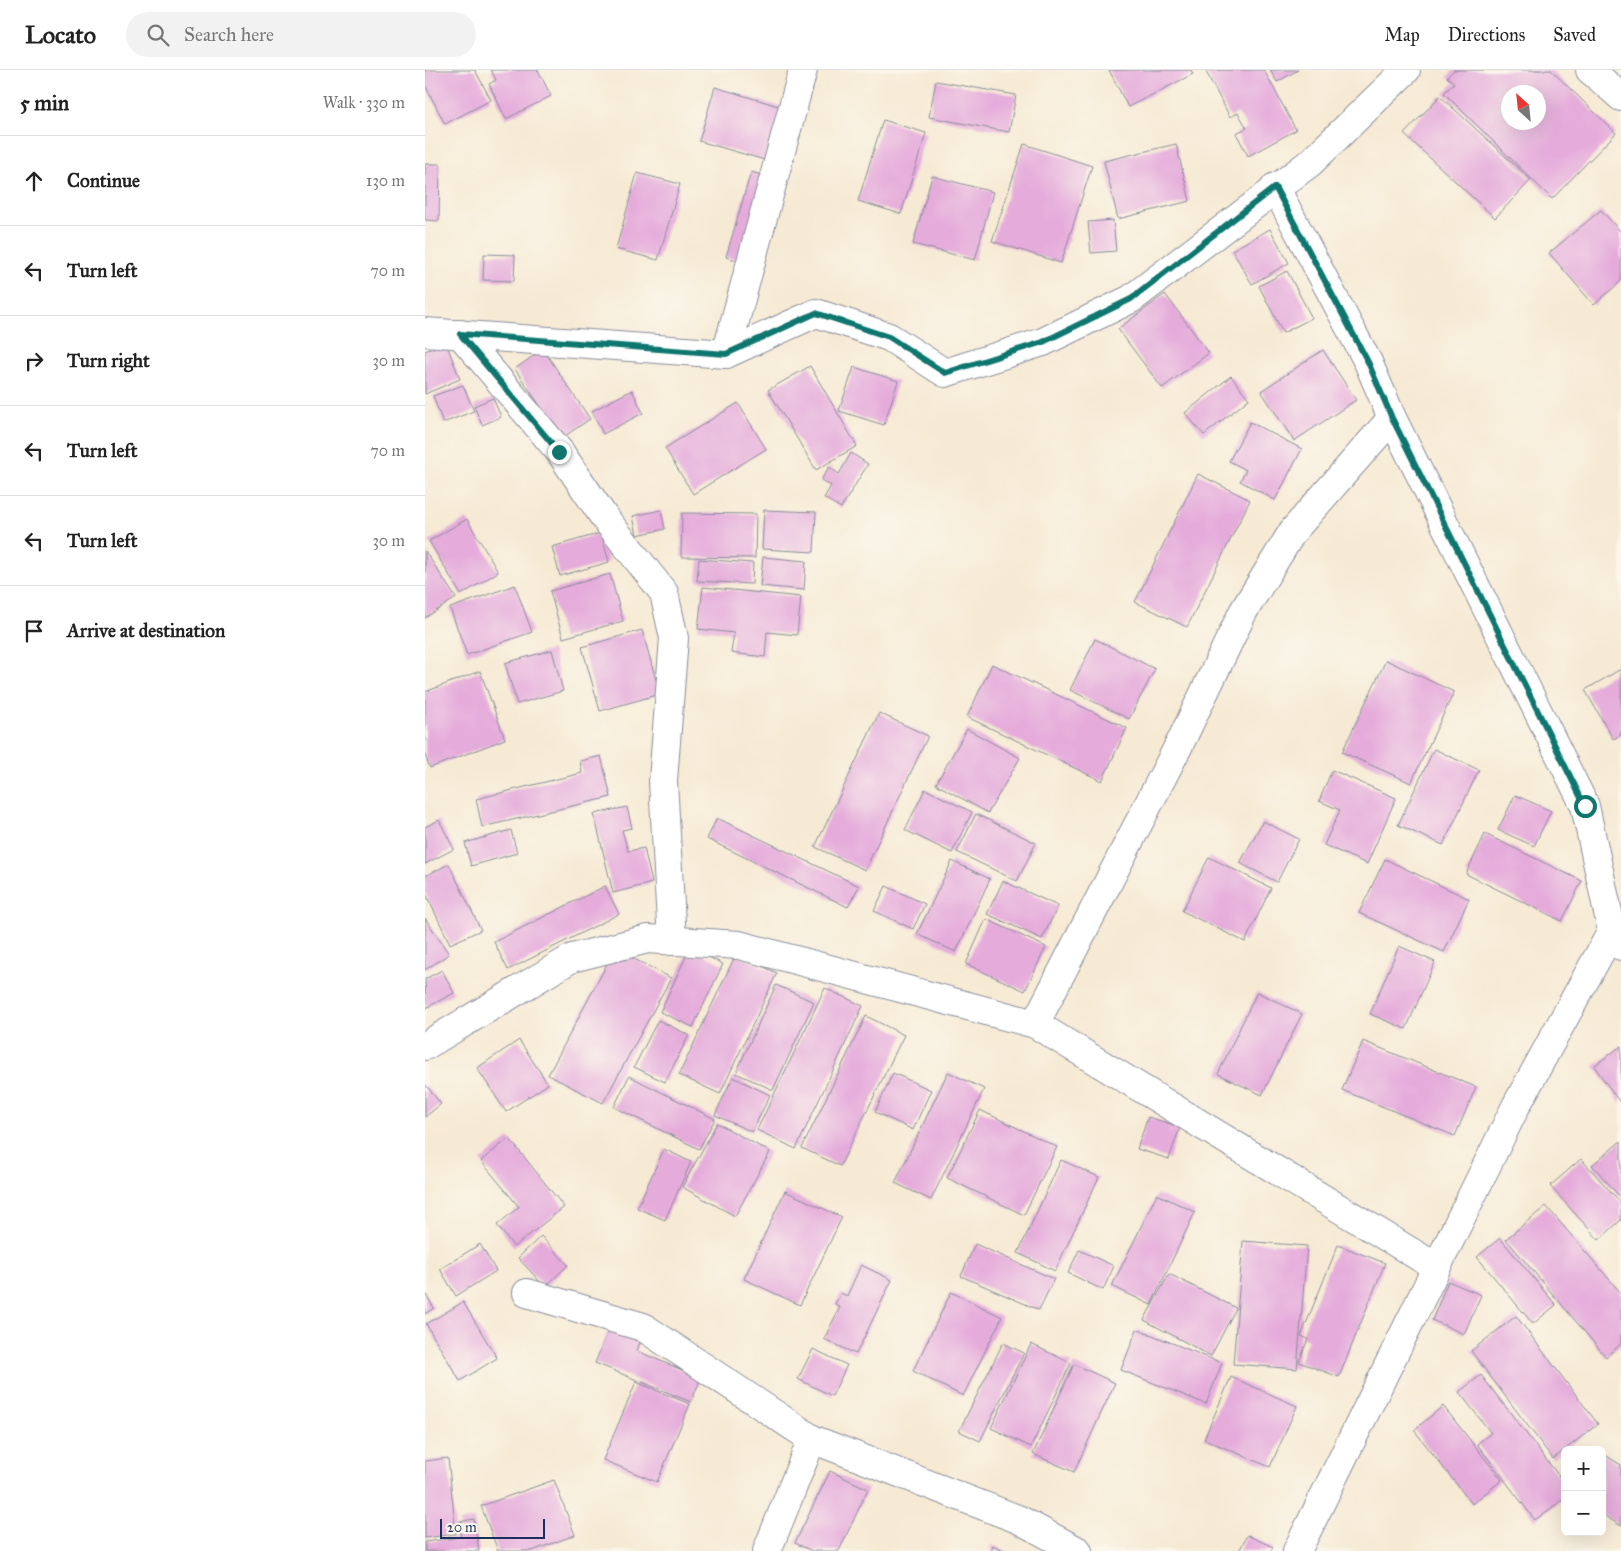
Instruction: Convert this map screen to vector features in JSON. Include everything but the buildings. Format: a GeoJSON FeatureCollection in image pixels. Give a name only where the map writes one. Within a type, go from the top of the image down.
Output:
{"type":"FeatureCollection","features":[{"type":"Feature","properties":{"kind":"street"},"geometry":{"type":"LineString","coordinates":[[726,354],[803,70]]}},
{"type":"Feature","properties":{"kind":"street"},"geometry":{"type":"LineString","coordinates":[[425,332],[726,354],[816,313],[889,337],[945,373],[1043,342],[1131,299],[1275,187],[1311,162],[1406,70]]}},
{"type":"Feature","properties":{"kind":"street"},"geometry":{"type":"LineString","coordinates":[[1590,70],[1621,96]]}},
{"type":"Feature","properties":{"kind":"street"},"geometry":{"type":"LineString","coordinates":[[1275,187],[1368,362],[1392,418],[1585,806],[1617,939],[1516,1106],[1297,1551]]}},
{"type":"Feature","properties":{"kind":"street"},"geometry":{"type":"LineString","coordinates":[[460,334],[559,452],[604,517],[664,593],[674,638],[663,781],[672,941]]}},
{"type":"Feature","properties":{"kind":"street"},"geometry":{"type":"LineString","coordinates":[[1035,1024],[1180,744],[1243,612],[1293,531],[1392,418]]}},
{"type":"Feature","properties":{"kind":"street"},"geometry":{"type":"LineString","coordinates":[[425,1046],[572,958],[648,939],[739,945],[1035,1024],[1436,1267]]}},
{"type":"Feature","properties":{"kind":"street"},"geometry":{"type":"LineString","coordinates":[[527,1293],[643,1327],[812,1439],[1020,1520],[1078,1551]]}},
{"type":"Feature","properties":{"kind":"street"},"geometry":{"type":"LineString","coordinates":[[767,1551],[812,1439]]}},
{"type":"Feature","properties":{"kind":"route"},"geometry":{"type":"LineString","coordinates":[[559,452],[460,334],[726,354],[816,313],[889,337],[945,373],[1043,342],[1131,299],[1275,187],[1368,362],[1392,418],[1585,806]]}}]}
